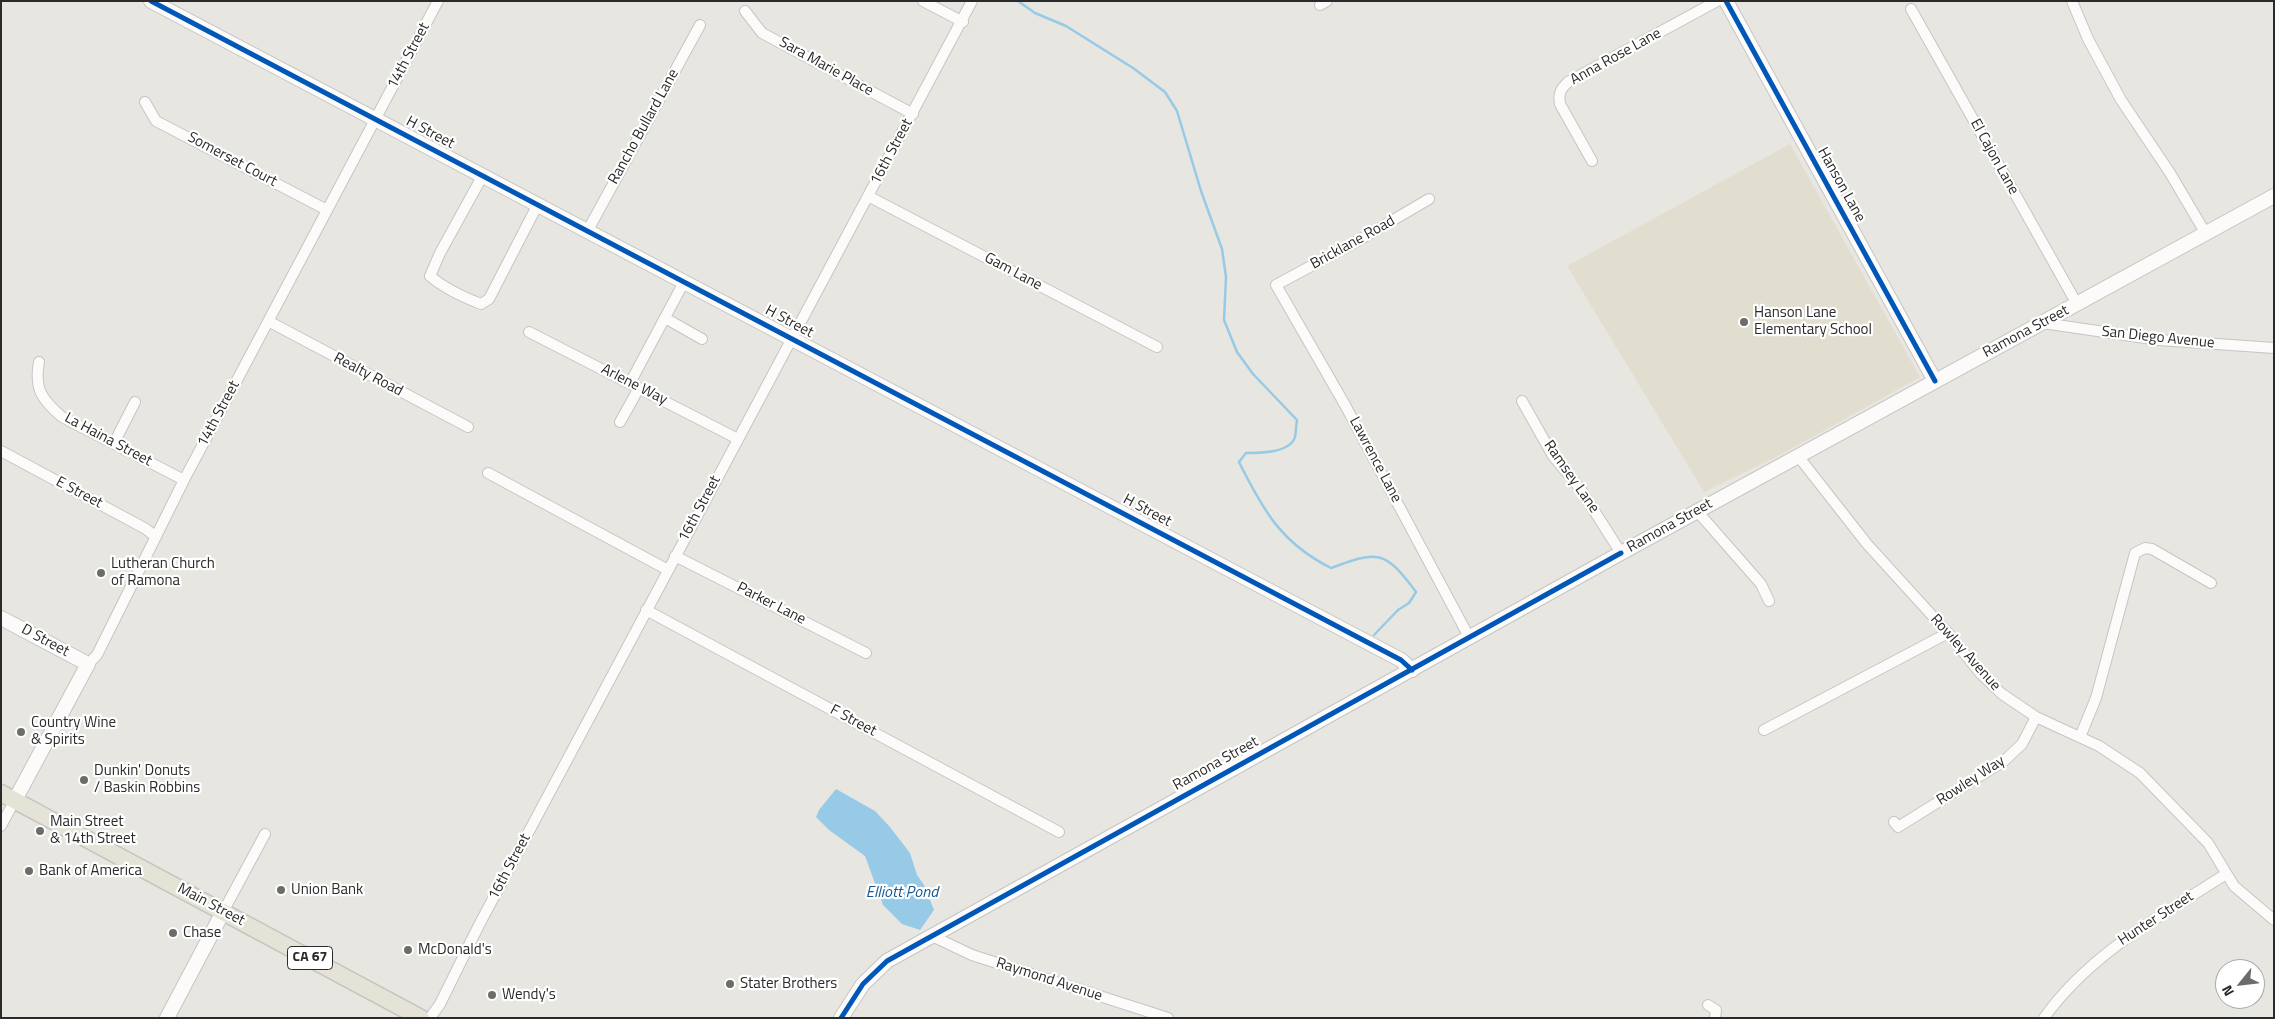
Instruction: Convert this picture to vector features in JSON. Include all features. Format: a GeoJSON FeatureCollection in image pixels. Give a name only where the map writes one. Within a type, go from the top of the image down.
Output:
{"type":"FeatureCollection","features":[{"type":"Feature","properties":{"kind":"main road","name":"Main Street"},"geometry":{"type":"LineString","coordinates":[[8,796],[421,1018]]}},
{"type":"Feature","properties":{"kind":"street","name":"H Street"},"geometry":{"type":"LineString","coordinates":[[151,1],[1402,660],[1412,670]]}},
{"type":"Feature","properties":{"kind":"street","name":"14th Street"},"geometry":{"type":"LineString","coordinates":[[1,826],[8,796],[88,664],[97,655],[184,480],[438,1]]}},
{"type":"Feature","properties":{"kind":"street"},"geometry":{"type":"LineString","coordinates":[[923,1],[962,22]]}},
{"type":"Feature","properties":{"kind":"street","name":"16th Street"},"geometry":{"type":"LineString","coordinates":[[430,1018],[440,1004],[479,925],[646,610],[972,1]]}},
{"type":"Feature","properties":{"kind":"street","name":"Anna Rose Lane"},"geometry":{"type":"LineString","coordinates":[[1592,161],[1560,104],[1558,96],[1560,90],[1568,82],[1717,1]]}},
{"type":"Feature","properties":{"kind":"street","name":"Hanson Lane"},"geometry":{"type":"LineString","coordinates":[[1726,1],[1935,381]]}},
{"type":"Feature","properties":{"kind":"street"},"geometry":{"type":"LineString","coordinates":[[2072,1],[2088,39],[2121,100],[2170,173],[2206,234]]}},
{"type":"Feature","properties":{"kind":"street","name":"El Cajon Lane"},"geometry":{"type":"LineString","coordinates":[[1911,9],[2077,304]]}},
{"type":"Feature","properties":{"kind":"street","name":"Sara Marie Place"},"geometry":{"type":"LineString","coordinates":[[745,11],[762,32],[913,114]]}},
{"type":"Feature","properties":{"kind":"street","name":"Rancho Bullard Lane"},"geometry":{"type":"LineString","coordinates":[[588,230],[700,25]]}},
{"type":"Feature","properties":{"kind":"street","name":"Somerset Court"},"geometry":{"type":"LineString","coordinates":[[145,102],[156,120],[327,210]]}},
{"type":"Feature","properties":{"kind":"street"},"geometry":{"type":"LineString","coordinates":[[483,175],[440,253],[430,276],[453,291],[481,304],[489,299],[538,204]]}},
{"type":"Feature","properties":{"kind":"street","name":"Gam Lane"},"geometry":{"type":"LineString","coordinates":[[868,196],[1157,347]]}},
{"type":"Feature","properties":{"kind":"street","name":"Ramona Street"},"geometry":{"type":"LineString","coordinates":[[840,1018],[863,984],[887,961],[1621,553],[2274,196]]}},
{"type":"Feature","properties":{"kind":"street","name":"Bricklane Road"},"geometry":{"type":"LineString","coordinates":[[1276,285],[1361,240],[1429,200]]}},
{"type":"Feature","properties":{"kind":"street"},"geometry":{"type":"LineString","coordinates":[[620,422],[665,318],[684,282]]}},
{"type":"Feature","properties":{"kind":"street","name":"Lawrence Lane"},"geometry":{"type":"LineString","coordinates":[[1276,285],[1345,405],[1469,637]]}},
{"type":"Feature","properties":{"kind":"street"},"geometry":{"type":"LineString","coordinates":[[665,318],[702,339]]}},
{"type":"Feature","properties":{"kind":"street","name":"Realty Road"},"geometry":{"type":"LineString","coordinates":[[268,321],[468,427]]}},
{"type":"Feature","properties":{"kind":"street","name":"San Diego Avenue"},"geometry":{"type":"LineString","coordinates":[[2043,323],[2159,340],[2274,348]]}},
{"type":"Feature","properties":{"kind":"street","name":"Arlene Way"},"geometry":{"type":"LineString","coordinates":[[529,332],[738,439]]}},
{"type":"Feature","properties":{"kind":"street","name":"La Haina Street"},"geometry":{"type":"LineString","coordinates":[[38,362],[36,374],[40,394],[47,404],[62,417],[184,480]]}},
{"type":"Feature","properties":{"kind":"street","name":"Ramsey Lane"},"geometry":{"type":"LineString","coordinates":[[1522,401],[1553,456],[1579,487],[1621,553]]}},
{"type":"Feature","properties":{"kind":"street"},"geometry":{"type":"LineString","coordinates":[[114,443],[135,402]]}},
{"type":"Feature","properties":{"kind":"street","name":"E Street"},"geometry":{"type":"LineString","coordinates":[[1,451],[146,529],[156,537]]}},
{"type":"Feature","properties":{"kind":"street","name":"Rowley Avenue"},"geometry":{"type":"LineString","coordinates":[[1798,456],[1867,544],[1948,633],[1988,681],[2002,694],[2036,717],[2099,746],[2140,773],[2208,843],[2226,874]]}},
{"type":"Feature","properties":{"kind":"street"},"geometry":{"type":"LineString","coordinates":[[488,473],[668,570]]}},
{"type":"Feature","properties":{"kind":"street"},"geometry":{"type":"LineString","coordinates":[[1698,511],[1761,584],[1769,601]]}},
{"type":"Feature","properties":{"kind":"street"},"geometry":{"type":"LineString","coordinates":[[2080,737],[2096,698],[2135,553],[2145,548],[2152,548],[2211,583]]}},
{"type":"Feature","properties":{"kind":"street","name":"Parker Lane"},"geometry":{"type":"LineString","coordinates":[[675,556],[866,653]]}},
{"type":"Feature","properties":{"kind":"street","name":"F Street"},"geometry":{"type":"LineString","coordinates":[[646,610],[1060,832]]}},
{"type":"Feature","properties":{"kind":"street","name":"D Street"},"geometry":{"type":"LineString","coordinates":[[1,618],[88,664]]}},
{"type":"Feature","properties":{"kind":"street"},"geometry":{"type":"LineString","coordinates":[[1764,730],[1948,633]]}},
{"type":"Feature","properties":{"kind":"street","name":"Rowley Way"},"geometry":{"type":"LineString","coordinates":[[1894,822],[1898,827],[2004,762],[2022,744],[2036,717]]}},
{"type":"Feature","properties":{"kind":"street"},"geometry":{"type":"LineString","coordinates":[[166,1018],[265,834]]}},
{"type":"Feature","properties":{"kind":"street"},"geometry":{"type":"LineString","coordinates":[[2226,874],[2234,886],[2274,920]]}},
{"type":"Feature","properties":{"kind":"street","name":"Hunter Street"},"geometry":{"type":"LineString","coordinates":[[2044,1018],[2058,998],[2111,948],[2226,874]]}},
{"type":"Feature","properties":{"kind":"street","name":"Raymond Avenue"},"geometry":{"type":"LineString","coordinates":[[932,936],[972,955],[1168,1018]]}},
{"type":"Feature","properties":{"kind":"street"},"geometry":{"type":"LineString","coordinates":[[1708,1005],[1716,1010],[1716,1018]]}},
{"type":"Feature","properties":{"kind":"shaded area","name":"Hanson Lane Elementary School"},"geometry":{"type":"Polygon","coordinates":[[[1790,144],[1920,377],[1780,455],[1704,492],[1567,266],[1790,144]]]}},
{"type":"Feature","properties":{"kind":"water","name":"Elliott Pond"},"geometry":{"type":"Polygon","coordinates":[[[836,789],[875,811],[910,853],[917,875],[924,885],[934,910],[920,930],[902,924],[883,905],[865,856],[829,830],[816,817],[819,810],[836,789]]]}},
{"type":"Feature","properties":{"kind":"waterway"},"geometry":{"type":"LineString","coordinates":[[1018,1],[1035,13],[1066,26],[1133,68],[1165,92],[1177,111],[1201,191],[1222,249],[1226,277],[1224,320],[1237,352],[1253,374],[1297,420],[1295,437],[1287,446],[1274,451],[1246,453],[1239,462],[1265,510],[1275,524],[1299,548],[1331,568],[1370,557],[1387,561],[1396,568],[1416,592],[1409,603],[1398,610],[1374,635]]}},
{"type":"Feature","properties":{"kind":"cycle path"},"geometry":{"type":"LineString","coordinates":[[151,1],[1401,660],[1412,670]]}},
{"type":"Feature","properties":{"kind":"cycle path"},"geometry":{"type":"LineString","coordinates":[[1726,1],[1935,381]]}},
{"type":"Feature","properties":{"kind":"cycle path"},"geometry":{"type":"LineString","coordinates":[[841,1018],[863,984],[887,961],[1621,553]]}},
{"type":"Feature","properties":{"kind":"place","name":"Hanson Lane Elementary School"},"geometry":{"type":"Point","coordinates":[1744,322]}},
{"type":"Feature","properties":{"kind":"place","name":"Lutheran Church of Ramona"},"geometry":{"type":"Point","coordinates":[101,573]}},
{"type":"Feature","properties":{"kind":"place","name":"Country Wine & Spirits"},"geometry":{"type":"Point","coordinates":[21,732]}},
{"type":"Feature","properties":{"kind":"place","name":"Dunkin' Donuts / Baskin Robbins"},"geometry":{"type":"Point","coordinates":[84,780]}},
{"type":"Feature","properties":{"kind":"place","name":"Main Street & 14th Street"},"geometry":{"type":"Point","coordinates":[40,831]}},
{"type":"Feature","properties":{"kind":"place","name":"Bank of America"},"geometry":{"type":"Point","coordinates":[29,871]}},
{"type":"Feature","properties":{"kind":"place","name":"Union Bank"},"geometry":{"type":"Point","coordinates":[281,890]}},
{"type":"Feature","properties":{"kind":"place","name":"Chase"},"geometry":{"type":"Point","coordinates":[173,933]}},
{"type":"Feature","properties":{"kind":"place","name":"McDonald's"},"geometry":{"type":"Point","coordinates":[408,950]}},
{"type":"Feature","properties":{"kind":"place","name":"Stater Brothers"},"geometry":{"type":"Point","coordinates":[730,984]}},
{"type":"Feature","properties":{"kind":"place","name":"Wendy's"},"geometry":{"type":"Point","coordinates":[492,995]}}]}
